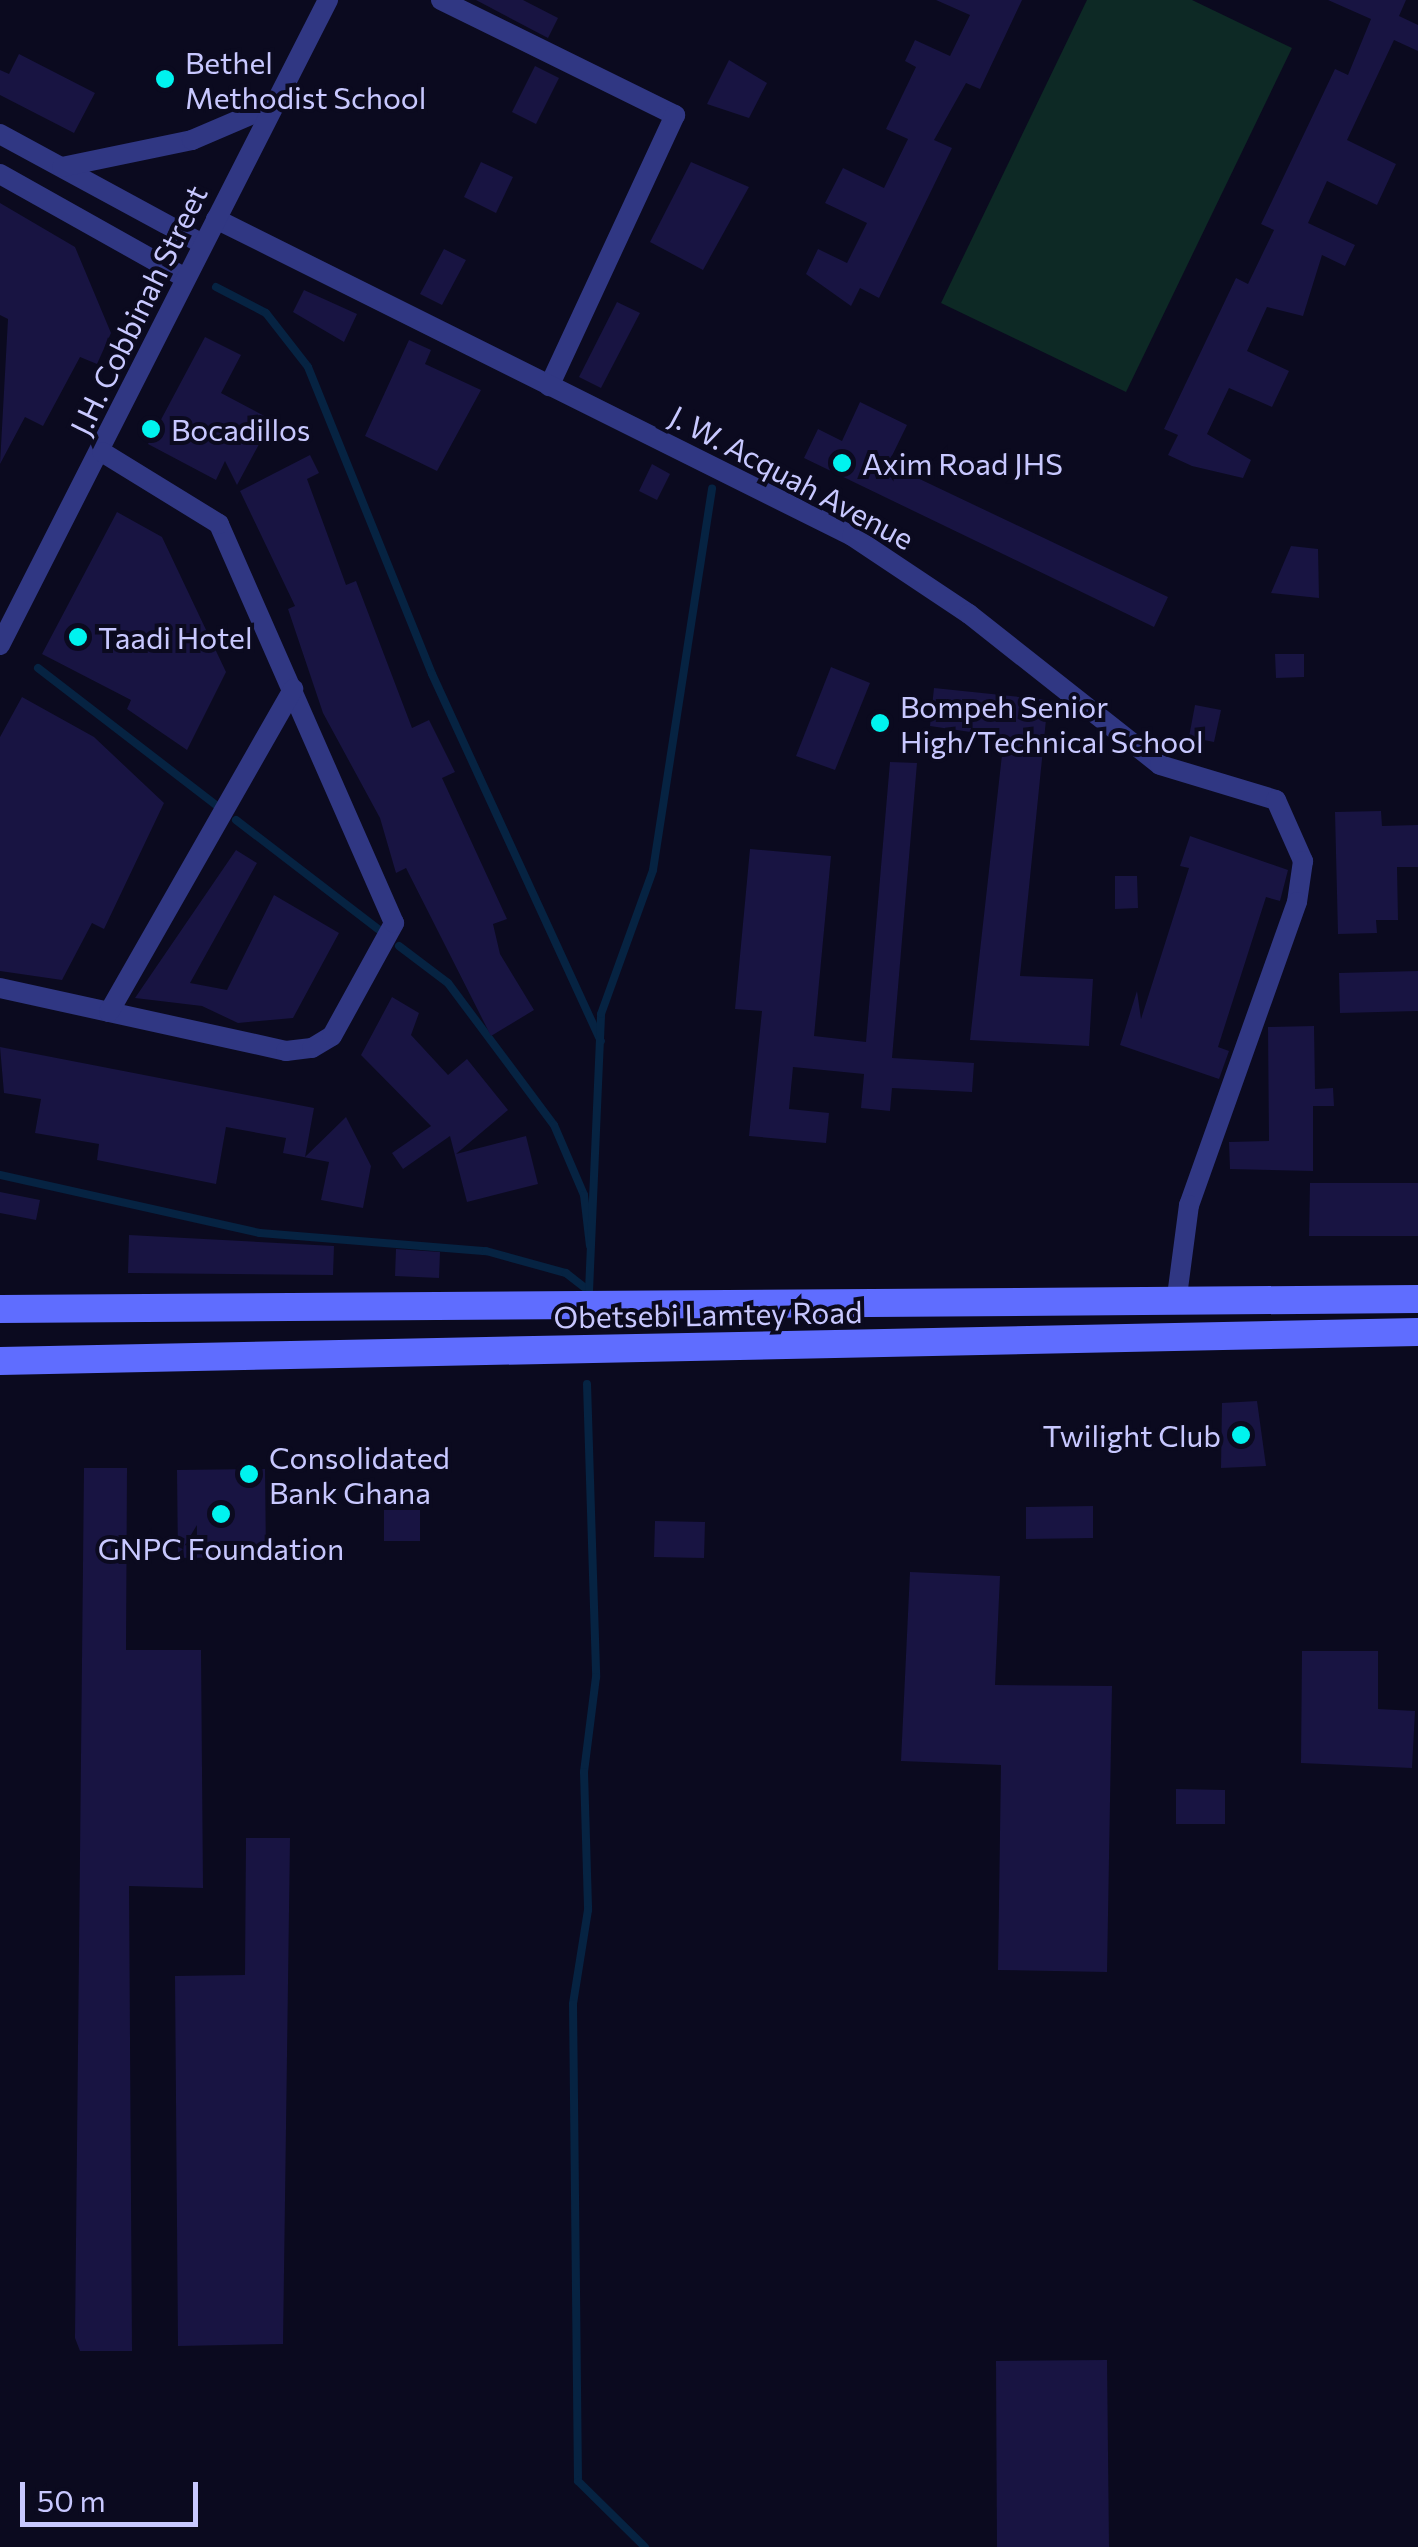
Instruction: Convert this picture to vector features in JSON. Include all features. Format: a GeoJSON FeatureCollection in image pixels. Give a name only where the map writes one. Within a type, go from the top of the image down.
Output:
{"type":"FeatureCollection","features":[{"type":"Feature","properties":{"kind":"main road","name":"Obetsebi Lamtey Road"},"geometry":{"type":"LineString","coordinates":[[0,1309],[1177,1296],[1418,1299]]}},
{"type":"Feature","properties":{"kind":"main road","name":"Obetsebi Lamtey Road"},"geometry":{"type":"LineString","coordinates":[[0,1362],[1418,1332]]}},
{"type":"Feature","properties":{"kind":"street","name":"J.H. Cobbinah Street"},"geometry":{"type":"LineString","coordinates":[[0,646],[102,452],[185,278],[328,0]]}},
{"type":"Feature","properties":{"kind":"street"},"geometry":{"type":"LineString","coordinates":[[441,0],[675,115],[550,386]]}},
{"type":"Feature","properties":{"kind":"street"},"geometry":{"type":"LineString","coordinates":[[61,167],[192,140],[274,105]]}},
{"type":"Feature","properties":{"kind":"street"},"geometry":{"type":"LineString","coordinates":[[0,134],[203,244]]}},
{"type":"Feature","properties":{"kind":"street"},"geometry":{"type":"LineString","coordinates":[[0,174],[185,278]]}},
{"type":"Feature","properties":{"kind":"street","name":"J. W. Acquah Avenue"},"geometry":{"type":"LineString","coordinates":[[216,220],[852,536],[969,614],[1122,741],[1206,782],[1251,788],[1294,825],[1303,862],[1297,902],[1188,1205],[1177,1296]]}},
{"type":"Feature","properties":{"kind":"street"},"geometry":{"type":"LineString","coordinates":[[0,988],[312,1048],[332,1036],[394,923],[386,895],[219,524],[102,452]]}},
{"type":"Feature","properties":{"kind":"street"},"geometry":{"type":"LineString","coordinates":[[110,1012],[293,689]]}},
{"type":"Feature","properties":{"kind":"green space"},"geometry":{"type":"Polygon","coordinates":[[[1087,0],[1192,0],[1292,48],[1126,392],[941,303],[1087,0]]]}},
{"type":"Feature","properties":{"kind":"building"},"geometry":{"type":"Polygon","coordinates":[[[476,0],[523,0],[558,18],[548,38],[476,0]]]}},
{"type":"Feature","properties":{"kind":"building"},"geometry":{"type":"Polygon","coordinates":[[[936,0],[1022,0],[980,89],[966,83],[934,140],[952,148],[879,298],[860,288],[851,306],[806,274],[818,249],[847,263],[867,223],[825,203],[843,168],[884,188],[908,139],[886,129],[916,67],[905,61],[915,40],[950,56],[970,15],[936,0]]]}},
{"type":"Feature","properties":{"kind":"building"},"geometry":{"type":"Polygon","coordinates":[[[1328,0],[1406,0],[1399,16],[1418,25],[1418,51],[1394,40],[1347,140],[1396,164],[1377,205],[1327,181],[1308,223],[1355,245],[1345,266],[1322,255],[1303,316],[1267,307],[1247,351],[1289,371],[1272,407],[1229,388],[1207,434],[1251,460],[1243,478],[1192,466],[1168,455],[1178,435],[1164,429],[1236,278],[1248,284],[1274,230],[1261,224],[1335,69],[1348,75],[1371,19],[1328,0]]]}},
{"type":"Feature","properties":{"kind":"building"},"geometry":{"type":"Polygon","coordinates":[[[19,54],[95,93],[74,133],[0,95],[0,70],[9,74],[19,54]]]}},
{"type":"Feature","properties":{"kind":"building"},"geometry":{"type":"Polygon","coordinates":[[[729,60],[767,83],[749,118],[707,104],[729,60]]]}},
{"type":"Feature","properties":{"kind":"building"},"geometry":{"type":"Polygon","coordinates":[[[535,66],[559,78],[536,124],[512,112],[535,66]]]}},
{"type":"Feature","properties":{"kind":"building"},"geometry":{"type":"Polygon","coordinates":[[[481,162],[513,177],[496,213],[464,197],[481,162]]]}},
{"type":"Feature","properties":{"kind":"building"},"geometry":{"type":"Polygon","coordinates":[[[691,162],[749,187],[703,270],[650,242],[691,162]]]}},
{"type":"Feature","properties":{"kind":"building"},"geometry":{"type":"Polygon","coordinates":[[[0,203],[75,247],[111,333],[97,364],[80,357],[43,426],[25,417],[0,464],[8,319],[0,315],[0,203]]]}},
{"type":"Feature","properties":{"kind":"building"},"geometry":{"type":"Polygon","coordinates":[[[444,249],[466,260],[442,305],[420,294],[444,249]]]}},
{"type":"Feature","properties":{"kind":"building"},"geometry":{"type":"Polygon","coordinates":[[[304,290],[357,314],[344,342],[293,312],[304,290]]]}},
{"type":"Feature","properties":{"kind":"building"},"geometry":{"type":"Polygon","coordinates":[[[617,302],[640,313],[601,388],[579,377],[617,302]]]}},
{"type":"Feature","properties":{"kind":"building"},"geometry":{"type":"Polygon","coordinates":[[[205,337],[241,355],[221,393],[272,420],[237,485],[225,461],[216,480],[148,444],[205,337]]]}},
{"type":"Feature","properties":{"kind":"building"},"geometry":{"type":"Polygon","coordinates":[[[409,340],[431,350],[425,364],[481,390],[437,471],[365,436],[409,340]]]}},
{"type":"Feature","properties":{"kind":"building"},"geometry":{"type":"Polygon","coordinates":[[[860,402],[907,425],[888,464],[1168,597],[1154,627],[804,458],[818,429],[842,441],[860,402]]]}},
{"type":"Feature","properties":{"kind":"building"},"geometry":{"type":"Polygon","coordinates":[[[310,455],[319,473],[307,479],[346,585],[356,581],[412,728],[429,720],[455,772],[442,778],[507,919],[493,924],[500,954],[534,1010],[491,1036],[406,868],[396,873],[380,818],[323,713],[288,609],[295,606],[240,491],[310,455]]]}},
{"type":"Feature","properties":{"kind":"building"},"geometry":{"type":"Polygon","coordinates":[[[652,464],[670,474],[657,500],[639,491],[652,464]]]}},
{"type":"Feature","properties":{"kind":"building"},"geometry":{"type":"Polygon","coordinates":[[[117,512],[162,537],[226,672],[187,750],[127,709],[131,700],[42,654],[117,512]]]}},
{"type":"Feature","properties":{"kind":"building"},"geometry":{"type":"Polygon","coordinates":[[[1291,546],[1318,549],[1319,598],[1271,593],[1291,546]]]}},
{"type":"Feature","properties":{"kind":"building"},"geometry":{"type":"Polygon","coordinates":[[[1275,654],[1304,654],[1304,677],[1276,678],[1275,654]]]}},
{"type":"Feature","properties":{"kind":"building"},"geometry":{"type":"Polygon","coordinates":[[[831,667],[870,683],[835,770],[796,756],[831,667]]]}},
{"type":"Feature","properties":{"kind":"building"},"geometry":{"type":"Polygon","coordinates":[[[934,688],[1048,700],[1020,976],[1093,979],[1089,1046],[970,1040],[1004,737],[930,726],[934,688]]]}},
{"type":"Feature","properties":{"kind":"building"},"geometry":{"type":"Polygon","coordinates":[[[22,697],[94,737],[164,803],[104,929],[92,923],[62,980],[0,971],[0,737],[22,697]]]}},
{"type":"Feature","properties":{"kind":"building"},"geometry":{"type":"Polygon","coordinates":[[[1195,705],[1221,710],[1214,742],[1189,737],[1195,705]]]}},
{"type":"Feature","properties":{"kind":"building"},"geometry":{"type":"Polygon","coordinates":[[[890,762],[917,763],[892,1058],[974,1063],[972,1092],[892,1088],[890,1111],[861,1108],[864,1074],[793,1067],[789,1109],[829,1113],[826,1143],[749,1136],[762,1011],[735,1009],[750,849],[831,856],[814,1036],[866,1042],[890,762]]]}},
{"type":"Feature","properties":{"kind":"building"},"geometry":{"type":"Polygon","coordinates":[[[1381,811],[1382,826],[1418,825],[1418,867],[1397,867],[1398,920],[1376,920],[1377,933],[1338,934],[1335,812],[1381,811]]]}},
{"type":"Feature","properties":{"kind":"building"},"geometry":{"type":"Polygon","coordinates":[[[1190,836],[1288,870],[1280,901],[1266,897],[1218,1047],[1229,1051],[1219,1079],[1120,1045],[1137,991],[1141,1019],[1189,868],[1180,866],[1190,836]]]}},
{"type":"Feature","properties":{"kind":"building"},"geometry":{"type":"Polygon","coordinates":[[[236,850],[257,863],[190,983],[227,990],[274,895],[339,933],[293,1018],[238,1023],[202,1006],[135,998],[236,850]]]}},
{"type":"Feature","properties":{"kind":"building"},"geometry":{"type":"Polygon","coordinates":[[[1115,876],[1137,876],[1138,908],[1115,909],[1115,876]]]}},
{"type":"Feature","properties":{"kind":"building"},"geometry":{"type":"Polygon","coordinates":[[[1418,971],[1418,1011],[1340,1013],[1339,973],[1418,971]]]}},
{"type":"Feature","properties":{"kind":"building"},"geometry":{"type":"Polygon","coordinates":[[[392,997],[419,1013],[411,1035],[448,1075],[467,1059],[508,1110],[456,1154],[526,1136],[538,1184],[467,1202],[450,1136],[403,1169],[392,1153],[431,1126],[361,1055],[392,997]]]}},
{"type":"Feature","properties":{"kind":"building"},"geometry":{"type":"Polygon","coordinates":[[[1314,1026],[1315,1089],[1333,1088],[1334,1106],[1313,1106],[1313,1171],[1230,1169],[1229,1142],[1269,1141],[1268,1027],[1314,1026]]]}},
{"type":"Feature","properties":{"kind":"building"},"geometry":{"type":"Polygon","coordinates":[[[0,1047],[314,1108],[305,1157],[346,1117],[371,1166],[363,1208],[321,1200],[329,1162],[283,1153],[286,1138],[226,1127],[216,1184],[97,1160],[99,1144],[35,1133],[41,1099],[4,1093],[0,1047]]]}},
{"type":"Feature","properties":{"kind":"building"},"geometry":{"type":"Polygon","coordinates":[[[1310,1183],[1418,1183],[1418,1236],[1309,1236],[1310,1183]]]}},
{"type":"Feature","properties":{"kind":"building"},"geometry":{"type":"Polygon","coordinates":[[[0,1192],[40,1200],[36,1220],[0,1213],[0,1192]]]}},
{"type":"Feature","properties":{"kind":"building"},"geometry":{"type":"Polygon","coordinates":[[[129,1235],[334,1246],[333,1275],[128,1273],[129,1235]]]}},
{"type":"Feature","properties":{"kind":"building"},"geometry":{"type":"Polygon","coordinates":[[[396,1249],[440,1252],[439,1278],[395,1276],[396,1249]]]}},
{"type":"Feature","properties":{"kind":"building","name":"Twilight Club"},"geometry":{"type":"Polygon","coordinates":[[[1257,1401],[1266,1466],[1221,1468],[1222,1403],[1257,1401]]]}},
{"type":"Feature","properties":{"kind":"building"},"geometry":{"type":"Polygon","coordinates":[[[84,1468],[127,1468],[126,1650],[201,1650],[203,1888],[129,1886],[132,2351],[80,2351],[75,2338],[84,1468]]]}},
{"type":"Feature","properties":{"kind":"building","name":"GNPC Foundation"},"geometry":{"type":"Polygon","coordinates":[[[265,1469],[266,1557],[178,1558],[177,1470],[265,1469]]]}},
{"type":"Feature","properties":{"kind":"building"},"geometry":{"type":"Polygon","coordinates":[[[1093,1506],[1093,1538],[1026,1539],[1026,1507],[1093,1506]]]}},
{"type":"Feature","properties":{"kind":"building"},"geometry":{"type":"Polygon","coordinates":[[[384,1510],[420,1510],[420,1541],[384,1541],[384,1510]]]}},
{"type":"Feature","properties":{"kind":"building"},"geometry":{"type":"Polygon","coordinates":[[[655,1521],[705,1522],[704,1558],[654,1557],[655,1521]]]}},
{"type":"Feature","properties":{"kind":"building"},"geometry":{"type":"Polygon","coordinates":[[[910,1572],[1000,1576],[995,1685],[1112,1686],[1107,1972],[998,1970],[1001,1765],[901,1761],[910,1572]]]}},
{"type":"Feature","properties":{"kind":"building"},"geometry":{"type":"Polygon","coordinates":[[[1302,1651],[1378,1651],[1378,1709],[1415,1711],[1412,1768],[1301,1763],[1302,1651]]]}},
{"type":"Feature","properties":{"kind":"building"},"geometry":{"type":"Polygon","coordinates":[[[1176,1789],[1225,1790],[1225,1824],[1176,1824],[1176,1789]]]}},
{"type":"Feature","properties":{"kind":"building"},"geometry":{"type":"Polygon","coordinates":[[[246,1838],[290,1838],[283,2344],[178,2346],[175,1976],[245,1975],[246,1838]]]}},
{"type":"Feature","properties":{"kind":"building"},"geometry":{"type":"Polygon","coordinates":[[[1107,2360],[1109,2547],[997,2547],[996,2361],[1107,2360]]]}},
{"type":"Feature","properties":{"kind":"waterway"},"geometry":{"type":"LineString","coordinates":[[216,287],[266,313],[308,367],[432,674],[601,1041]]}},
{"type":"Feature","properties":{"kind":"waterway"},"geometry":{"type":"LineString","coordinates":[[589,1291],[601,1014],[653,870],[712,489]]}},
{"type":"Feature","properties":{"kind":"waterway"},"geometry":{"type":"LineString","coordinates":[[38,668],[217,806]]}},
{"type":"Feature","properties":{"kind":"waterway"},"geometry":{"type":"LineString","coordinates":[[236,820],[378,929]]}},
{"type":"Feature","properties":{"kind":"waterway"},"geometry":{"type":"LineString","coordinates":[[399,946],[448,983],[554,1125],[584,1195],[590,1246]]}},
{"type":"Feature","properties":{"kind":"waterway"},"geometry":{"type":"LineString","coordinates":[[0,1175],[260,1233],[486,1251],[566,1273],[589,1291]]}},
{"type":"Feature","properties":{"kind":"waterway"},"geometry":{"type":"LineString","coordinates":[[587,1384],[596,1677],[584,1772],[588,1910],[573,2004],[578,2481],[645,2547]]}},
{"type":"Feature","properties":{"kind":"place","name":"Bethel Methodist School"},"geometry":{"type":"Point","coordinates":[165,79]}},
{"type":"Feature","properties":{"kind":"place","name":"Bocadillos"},"geometry":{"type":"Point","coordinates":[151,429]}},
{"type":"Feature","properties":{"kind":"place","name":"Axim Road JHS"},"geometry":{"type":"Point","coordinates":[842,463]}},
{"type":"Feature","properties":{"kind":"place","name":"Taadi Hotel"},"geometry":{"type":"Point","coordinates":[78,637]}},
{"type":"Feature","properties":{"kind":"place","name":"Bompeh Senior High/Technical School"},"geometry":{"type":"Point","coordinates":[880,723]}},
{"type":"Feature","properties":{"kind":"place","name":"Twilight Club"},"geometry":{"type":"Point","coordinates":[1241,1435]}},
{"type":"Feature","properties":{"kind":"place","name":"Consolidated Bank Ghana"},"geometry":{"type":"Point","coordinates":[249,1474]}},
{"type":"Feature","properties":{"kind":"place","name":"GNPC Foundation"},"geometry":{"type":"Point","coordinates":[221,1514]}}]}
